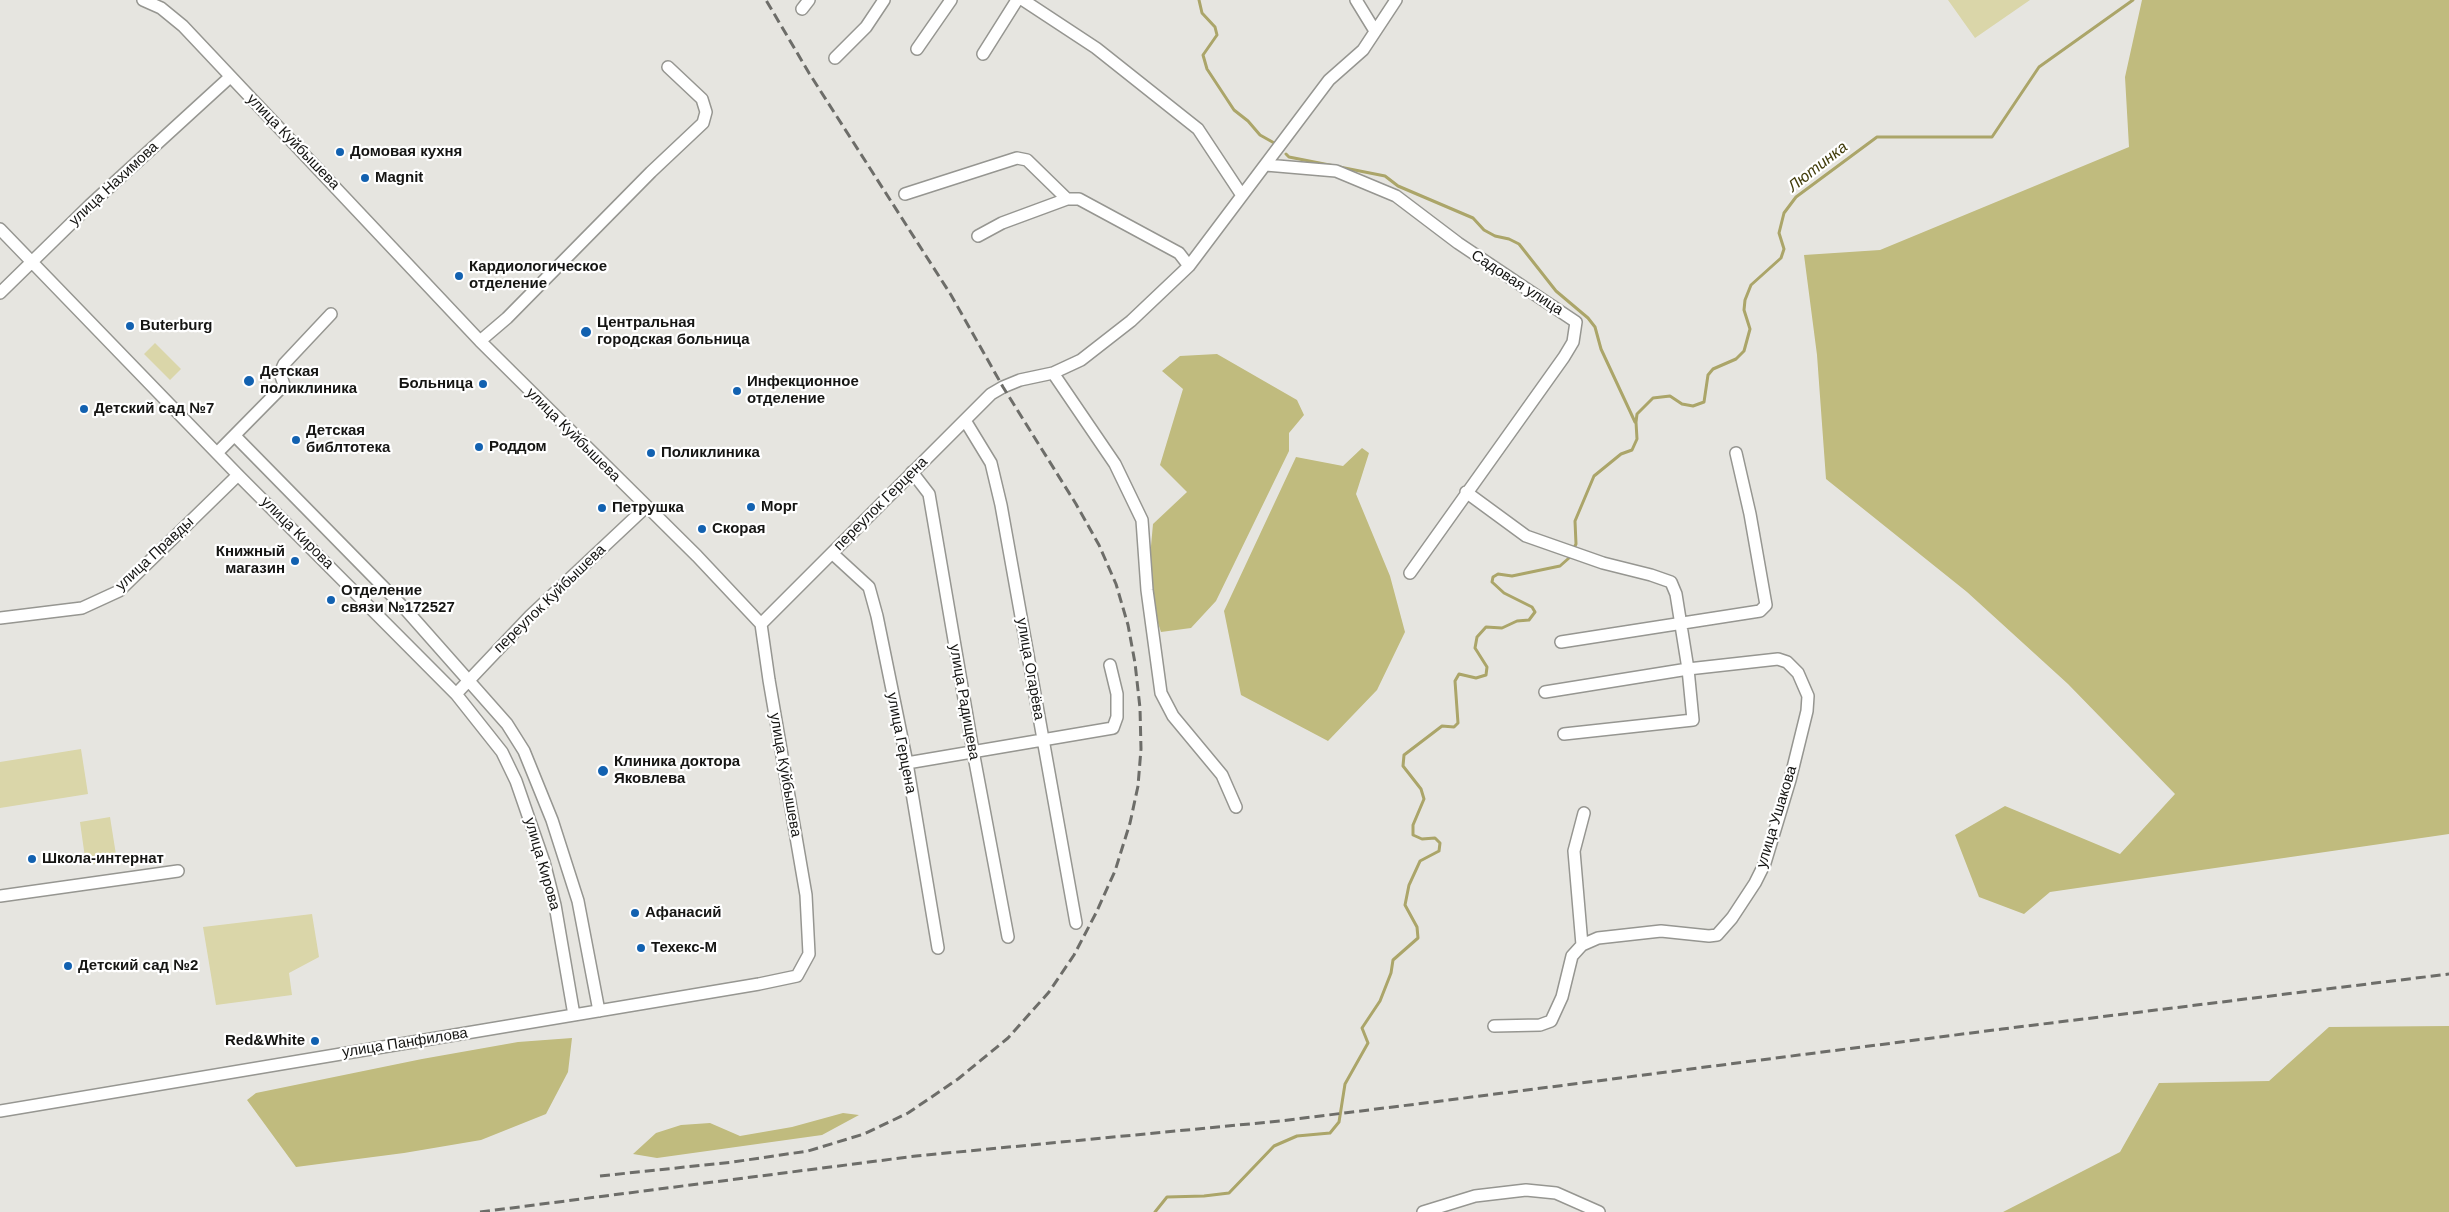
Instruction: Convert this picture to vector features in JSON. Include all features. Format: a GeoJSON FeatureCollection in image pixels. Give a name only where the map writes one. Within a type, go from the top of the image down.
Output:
{"type":"FeatureCollection","features":[{"type":"Feature","properties":{"kind":"street","name":"улица Куйбышева"},"geometry":{"type":"LineString","coordinates":[[143,0],[161,8],[183,26],[480,341],[697,556],[761,624],[806,895],[809,954],[805,966]]}},
{"type":"Feature","properties":{"kind":"street"},"geometry":{"type":"LineString","coordinates":[[834,58],[866,27],[884,0]]}},
{"type":"Feature","properties":{"kind":"street"},"geometry":{"type":"LineString","coordinates":[[917,49],[951,0]]}},
{"type":"Feature","properties":{"kind":"street"},"geometry":{"type":"LineString","coordinates":[[983,54],[1016,0]]}},
{"type":"Feature","properties":{"kind":"street"},"geometry":{"type":"LineString","coordinates":[[1023,0],[1096,48],[1198,129],[1241,194]]}},
{"type":"Feature","properties":{"kind":"street"},"geometry":{"type":"LineString","coordinates":[[1356,0],[1375,31]]}},
{"type":"Feature","properties":{"kind":"street"},"geometry":{"type":"LineString","coordinates":[[1236,807],[1222,775],[1173,716],[1161,693],[1147,590],[1142,520],[1115,464],[1053,374],[1081,360],[1131,321],[1189,266],[1241,194],[1266,165],[1329,80],[1363,50],[1396,0]]}},
{"type":"Feature","properties":{"kind":"street"},"geometry":{"type":"LineString","coordinates":[[480,341],[507,318],[703,123],[706,112],[702,99],[668,67]]}},
{"type":"Feature","properties":{"kind":"street","name":"улица Нахимова"},"geometry":{"type":"LineString","coordinates":[[0,293],[230,77]]}},
{"type":"Feature","properties":{"kind":"street"},"geometry":{"type":"LineString","coordinates":[[905,194],[1017,158],[1027,160],[1067,198]]}},
{"type":"Feature","properties":{"kind":"street","name":"Садовая улица"},"geometry":{"type":"LineString","coordinates":[[1266,165],[1336,171],[1396,196],[1458,243],[1576,322],[1574,342],[1410,573]]}},
{"type":"Feature","properties":{"kind":"street"},"geometry":{"type":"LineString","coordinates":[[978,236],[1002,223],[1067,198],[1079,199],[1178,253],[1189,266]]}},
{"type":"Feature","properties":{"kind":"street","name":"улица Кирова"},"geometry":{"type":"LineString","coordinates":[[0,229],[238,475],[456,694],[502,752],[516,781],[544,862],[555,905],[574,1015]]}},
{"type":"Feature","properties":{"kind":"street"},"geometry":{"type":"LineString","coordinates":[[217,453],[284,385],[280,373],[284,364],[331,314]]}},
{"type":"Feature","properties":{"kind":"street","name":"переулок Герцена"},"geometry":{"type":"LineString","coordinates":[[761,624],[992,394],[1020,380],[1053,374]]}},
{"type":"Feature","properties":{"kind":"street","name":"улица Огарёва"},"geometry":{"type":"LineString","coordinates":[[966,422],[991,463],[1002,505],[1042,741],[1076,923]]}},
{"type":"Feature","properties":{"kind":"street","name":"улица Кирова"},"geometry":{"type":"LineString","coordinates":[[235,436],[407,611],[469,678],[507,724],[524,751],[552,820],[578,901],[600,1011]]}},
{"type":"Feature","properties":{"kind":"street"},"geometry":{"type":"LineString","coordinates":[[1561,642],[1760,612],[1766,605],[1752,523],[1736,453]]}},
{"type":"Feature","properties":{"kind":"street","name":"улица Радищева"},"geometry":{"type":"LineString","coordinates":[[912,472],[929,494],[973,751],[1008,937]]}},
{"type":"Feature","properties":{"kind":"street","name":"улица Правды"},"geometry":{"type":"LineString","coordinates":[[0,618],[82,608],[119,591],[238,475]]}},
{"type":"Feature","properties":{"kind":"street"},"geometry":{"type":"LineString","coordinates":[[1466,492],[1526,536],[1578,555],[1671,582],[1676,594],[1682,624],[1693,720],[1564,734]]}},
{"type":"Feature","properties":{"kind":"street","name":"переулок Куйбышева"},"geometry":{"type":"LineString","coordinates":[[456,694],[469,678],[530,616],[646,507]]}},
{"type":"Feature","properties":{"kind":"street","name":"улица Герцена"},"geometry":{"type":"LineString","coordinates":[[833,554],[869,587],[877,616],[907,763],[938,948]]}},
{"type":"Feature","properties":{"kind":"street","name":"улица Ушакова"},"geometry":{"type":"LineString","coordinates":[[1582,945],[1598,938],[1660,931],[1709,936],[1717,935],[1732,918],[1755,884],[1765,862],[1790,780],[1808,696],[1798,673],[1787,662],[1778,659],[1688,669]]}},
{"type":"Feature","properties":{"kind":"street"},"geometry":{"type":"LineString","coordinates":[[907,763],[1113,728],[1117,717],[1116,694],[1110,665]]}},
{"type":"Feature","properties":{"kind":"street"},"geometry":{"type":"LineString","coordinates":[[1546,692],[1688,669]]}},
{"type":"Feature","properties":{"kind":"street"},"geometry":{"type":"LineString","coordinates":[[1494,1026],[1540,1025],[1551,1021],[1562,996],[1572,956],[1582,945],[1574,851],[1584,813]]}},
{"type":"Feature","properties":{"kind":"street"},"geometry":{"type":"LineString","coordinates":[[0,896],[132,879],[178,871]]}},
{"type":"Feature","properties":{"kind":"street","name":"улица Панфилова"},"geometry":{"type":"LineString","coordinates":[[0,1111],[600,1011],[797,976],[805,966]]}},
{"type":"Feature","properties":{"kind":"street"},"geometry":{"type":"LineString","coordinates":[[1423,1212],[1475,1196],[1526,1190],[1556,1193],[1598,1212]]}},
{"type":"Feature","properties":{"kind":"shaded area"},"geometry":{"type":"Polygon","coordinates":[[[1948,0],[2030,0],[1975,38],[1948,0]]]}},
{"type":"Feature","properties":{"kind":"shaded area"},"geometry":{"type":"Polygon","coordinates":[[[2142,0],[2449,0],[2449,834],[2050,892],[2024,914],[1979,897],[1955,835],[2005,806],[2120,854],[2175,794],[2068,684],[1967,592],[1826,479],[1817,355],[1804,255],[1880,250],[2129,147],[2125,77],[2142,0]]]}},
{"type":"Feature","properties":{"kind":"shaded area"},"geometry":{"type":"Polygon","coordinates":[[[155,343],[181,369],[170,380],[144,354],[155,343]]]}},
{"type":"Feature","properties":{"kind":"shaded area"},"geometry":{"type":"Polygon","coordinates":[[[1217,354],[1297,400],[1304,415],[1289,433],[1289,451],[1216,601],[1191,628],[1161,632],[1155,614],[1149,568],[1153,524],[1187,492],[1160,465],[1183,389],[1162,371],[1180,356],[1217,354]]]}},
{"type":"Feature","properties":{"kind":"shaded area"},"geometry":{"type":"Polygon","coordinates":[[[1362,448],[1369,453],[1356,494],[1390,576],[1405,632],[1377,690],[1328,741],[1241,695],[1224,611],[1296,457],[1343,466],[1362,448]]]}},
{"type":"Feature","properties":{"kind":"shaded area"},"geometry":{"type":"Polygon","coordinates":[[[81,749],[88,794],[0,808],[0,762],[81,749]]]}},
{"type":"Feature","properties":{"kind":"shaded area"},"geometry":{"type":"Polygon","coordinates":[[[110,817],[117,861],[86,865],[80,822],[110,817]]]}},
{"type":"Feature","properties":{"kind":"shaded area"},"geometry":{"type":"Polygon","coordinates":[[[312,914],[319,957],[289,973],[292,995],[216,1005],[203,927],[312,914]]]}},
{"type":"Feature","properties":{"kind":"shaded area"},"geometry":{"type":"Polygon","coordinates":[[[2449,1026],[2449,1212],[2003,1212],[2120,1152],[2159,1083],[2269,1081],[2329,1027],[2449,1026]]]}},
{"type":"Feature","properties":{"kind":"shaded area"},"geometry":{"type":"Polygon","coordinates":[[[572,1038],[568,1072],[546,1114],[481,1140],[404,1153],[296,1167],[247,1100],[256,1093],[422,1059],[518,1042],[572,1038]]]}},
{"type":"Feature","properties":{"kind":"shaded area"},"geometry":{"type":"Polygon","coordinates":[[[843,1113],[859,1115],[822,1135],[657,1158],[633,1154],[656,1133],[681,1125],[710,1123],[740,1136],[792,1127],[843,1113]]]}},
{"type":"Feature","properties":{"kind":"waterway"},"geometry":{"type":"LineString","coordinates":[[1199,0],[1202,13],[1215,27],[1217,35],[1203,55],[1207,69],[1234,110],[1248,121],[1260,135],[1276,144]]}},
{"type":"Feature","properties":{"kind":"waterway","name":"Лютинка"},"geometry":{"type":"LineString","coordinates":[[1155,1212],[1167,1197],[1229,1193],[1274,1146],[1297,1136],[1330,1133],[1339,1122],[1345,1084],[1368,1043],[1362,1028],[1380,1001],[1391,973],[1393,960],[1418,938],[1417,927],[1405,905],[1409,885],[1420,861],[1439,851],[1440,843],[1435,838],[1422,839],[1413,835],[1413,825],[1424,799],[1421,789],[1403,766],[1404,755],[1442,726],[1454,727],[1458,723],[1455,681],[1459,674],[1476,678],[1486,675],[1487,667],[1475,648],[1477,637],[1486,627],[1502,628],[1517,621],[1529,620],[1535,612],[1532,607],[1504,593],[1492,582],[1493,577],[1498,574],[1512,576],[1560,566],[1569,558],[1576,544],[1575,521],[1594,476],[1621,454],[1632,450],[1637,439],[1637,414],[1653,398],[1670,396],[1682,404],[1693,406],[1704,402],[1708,375],[1713,369],[1736,359],[1744,351],[1750,329],[1744,310],[1745,300],[1751,285],[1781,258],[1784,249],[1779,233],[1784,213],[1796,197],[1877,137],[1992,137],[2039,67],[2133,0]]}},
{"type":"Feature","properties":{"kind":"waterway"},"geometry":{"type":"LineString","coordinates":[[1286,154],[1289,157],[1385,176],[1398,186],[1473,218],[1484,230],[1495,236],[1509,239],[1519,244],[1556,291],[1588,318],[1595,327],[1601,349],[1635,422]]}},
{"type":"Feature","properties":{"kind":"railway"},"geometry":{"type":"LineString","coordinates":[[600,1176],[733,1162],[808,1151],[864,1134],[908,1113],[958,1079],[1008,1038],[1049,992],[1074,955],[1115,871],[1130,823],[1138,786],[1141,749],[1140,708],[1135,663],[1128,625],[1116,584],[1099,545],[1076,504],[1003,387],[951,295],[809,73],[766,0]]}},
{"type":"Feature","properties":{"kind":"railway"},"geometry":{"type":"LineString","coordinates":[[480,1212],[916,1156],[1280,1121],[2449,974]]}},
{"type":"Feature","properties":{"kind":"place","name":"Домовая кухня"},"geometry":{"type":"Point","coordinates":[340,152]}},
{"type":"Feature","properties":{"kind":"place","name":"Magnit"},"geometry":{"type":"Point","coordinates":[365,178]}},
{"type":"Feature","properties":{"kind":"place","name":"Кардиологическое отделение"},"geometry":{"type":"Point","coordinates":[459,276]}},
{"type":"Feature","properties":{"kind":"place","name":"Buterburg"},"geometry":{"type":"Point","coordinates":[130,326]}},
{"type":"Feature","properties":{"kind":"place","name":"Центральная городская больница"},"geometry":{"type":"Point","coordinates":[586,332]}},
{"type":"Feature","properties":{"kind":"place","name":"Детская поликлиника"},"geometry":{"type":"Point","coordinates":[249,381]}},
{"type":"Feature","properties":{"kind":"place","name":"Больница"},"geometry":{"type":"Point","coordinates":[483,384]}},
{"type":"Feature","properties":{"kind":"place","name":"Инфекционное отделение"},"geometry":{"type":"Point","coordinates":[737,391]}},
{"type":"Feature","properties":{"kind":"place","name":"Детский сад №7"},"geometry":{"type":"Point","coordinates":[84,409]}},
{"type":"Feature","properties":{"kind":"place","name":"Детская библтотека"},"geometry":{"type":"Point","coordinates":[296,440]}},
{"type":"Feature","properties":{"kind":"place","name":"Роддом"},"geometry":{"type":"Point","coordinates":[479,447]}},
{"type":"Feature","properties":{"kind":"place","name":"Поликлиника"},"geometry":{"type":"Point","coordinates":[651,453]}},
{"type":"Feature","properties":{"kind":"place","name":"Морг"},"geometry":{"type":"Point","coordinates":[751,507]}},
{"type":"Feature","properties":{"kind":"place","name":"Петрушка"},"geometry":{"type":"Point","coordinates":[602,508]}},
{"type":"Feature","properties":{"kind":"place","name":"Скорая"},"geometry":{"type":"Point","coordinates":[702,529]}},
{"type":"Feature","properties":{"kind":"place","name":"Книжный магазин"},"geometry":{"type":"Point","coordinates":[295,561]}},
{"type":"Feature","properties":{"kind":"place","name":"Отделение связи №172527"},"geometry":{"type":"Point","coordinates":[331,600]}},
{"type":"Feature","properties":{"kind":"place","name":"Клиника доктора Яковлева"},"geometry":{"type":"Point","coordinates":[603,771]}},
{"type":"Feature","properties":{"kind":"place","name":"Школа-интернат"},"geometry":{"type":"Point","coordinates":[32,859]}},
{"type":"Feature","properties":{"kind":"place","name":"Афанасий"},"geometry":{"type":"Point","coordinates":[635,913]}},
{"type":"Feature","properties":{"kind":"place","name":"Техекс-М"},"geometry":{"type":"Point","coordinates":[641,948]}},
{"type":"Feature","properties":{"kind":"place","name":"Детский сад №2"},"geometry":{"type":"Point","coordinates":[68,966]}},
{"type":"Feature","properties":{"kind":"place","name":"Red&White"},"geometry":{"type":"Point","coordinates":[315,1041]}}]}
